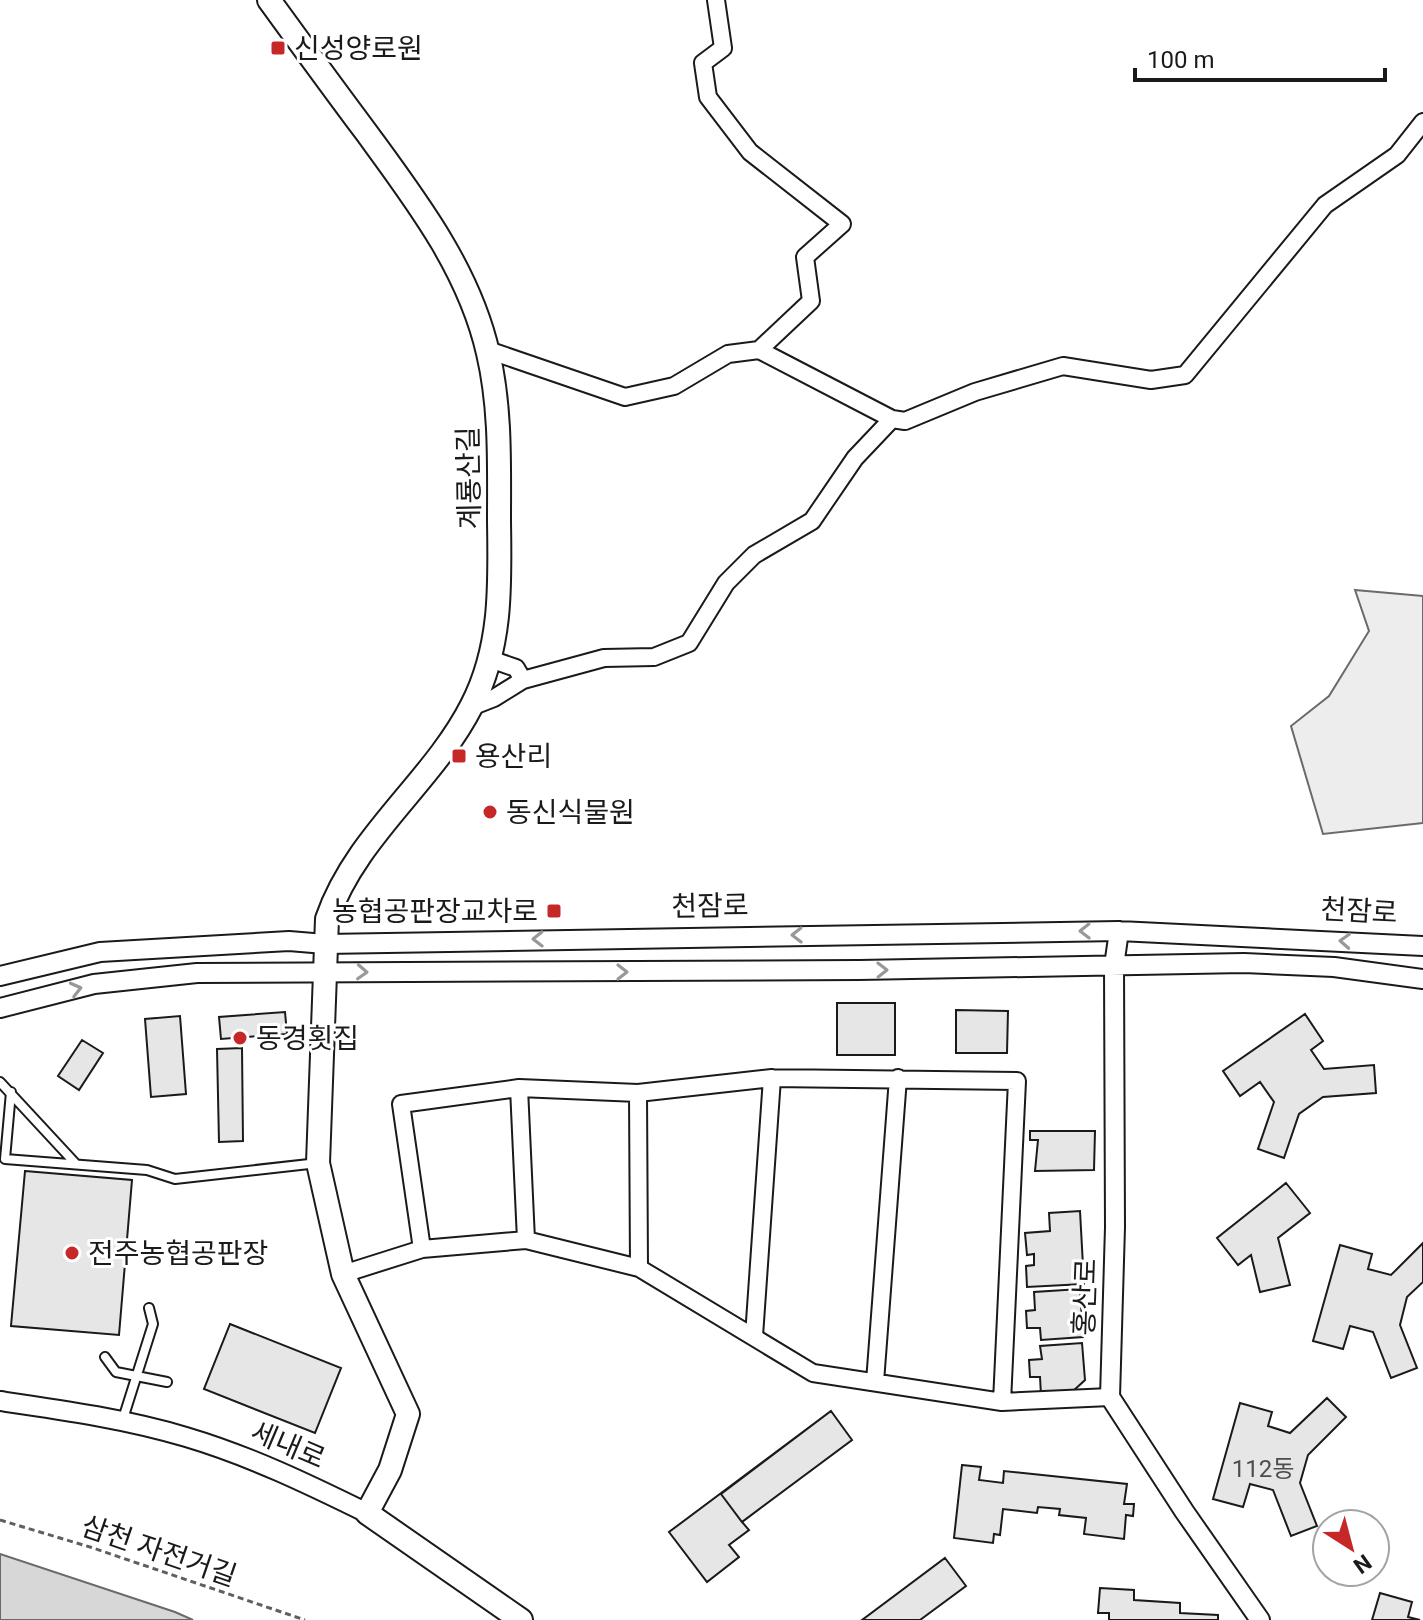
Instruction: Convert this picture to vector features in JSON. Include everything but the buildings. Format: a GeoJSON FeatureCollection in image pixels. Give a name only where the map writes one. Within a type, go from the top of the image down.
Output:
{"type":"FeatureCollection","features":[{"type":"Feature","properties":{"kind":"main road","name":"계룡산길"},"geometry":{"type":"LineString","coordinates":[[269,0],[446,247],[474,307],[488,350],[498,404],[500,602],[490,659],[471,707],[435,761],[367,844],[336,892],[327,919],[323,970]]}},
{"type":"Feature","properties":{"kind":"main road"},"geometry":{"type":"LineString","coordinates":[[323,970],[318,1163],[343,1274],[408,1414],[390,1470],[367,1513]]}},
{"type":"Feature","properties":{"kind":"main road","name":"세내로"},"geometry":{"type":"LineString","coordinates":[[367,1513],[521,1620]]}},
{"type":"Feature","properties":{"kind":"street"},"geometry":{"type":"LineString","coordinates":[[716,0],[723,48],[703,63],[708,97],[750,152],[842,224],[805,257],[811,301],[759,350]]}},
{"type":"Feature","properties":{"kind":"street"},"geometry":{"type":"LineString","coordinates":[[488,350],[625,397],[674,386],[728,354],[759,350],[892,419],[905,421],[975,392],[1063,366],[1151,380],[1185,375],[1325,205],[1397,155],[1423,122]]}},
{"type":"Feature","properties":{"kind":"street"},"geometry":{"type":"LineString","coordinates":[[471,707],[494,698],[523,680],[604,658],[654,657],[689,643],[726,583],[754,555],[812,521],[855,458],[892,419]]}},
{"type":"Feature","properties":{"kind":"street"},"geometry":{"type":"LineString","coordinates":[[490,659],[516,668],[523,680]]}},
{"type":"Feature","properties":{"kind":"street","name":"천잠로"},"geometry":{"type":"LineString","coordinates":[[0,976],[100,952],[289,941],[325,944],[1119,931],[1423,946]]}},
{"type":"Feature","properties":{"kind":"street","name":"홍산로"},"geometry":{"type":"LineString","coordinates":[[1110,1397],[1115,1227],[1114,966],[1119,931]]}},
{"type":"Feature","properties":{"kind":"street","name":"천잠로"},"geometry":{"type":"LineString","coordinates":[[0,1008],[94,984],[197,973],[323,970],[462,973],[1259,964],[1334,967],[1423,979]]}},
{"type":"Feature","properties":{"kind":"street"},"geometry":{"type":"LineString","coordinates":[[422,1249],[401,1104],[519,1088],[638,1093],[772,1078],[1017,1081],[1002,1402]]}},
{"type":"Feature","properties":{"kind":"street"},"geometry":{"type":"LineString","coordinates":[[754,1336],[772,1078]]}},
{"type":"Feature","properties":{"kind":"street"},"geometry":{"type":"LineString","coordinates":[[875,1382],[898,1078]]}},
{"type":"Feature","properties":{"kind":"street"},"geometry":{"type":"LineString","coordinates":[[519,1088],[526,1240]]}},
{"type":"Feature","properties":{"kind":"street"},"geometry":{"type":"LineString","coordinates":[[638,1093],[639,1268]]}},
{"type":"Feature","properties":{"kind":"street"},"geometry":{"type":"LineString","coordinates":[[343,1274],[422,1249],[526,1240],[639,1268],[813,1373],[1002,1402],[1110,1397],[1260,1620]]}},
{"type":"Feature","properties":{"kind":"street","name":"세내로"},"geometry":{"type":"LineString","coordinates":[[0,1401],[185,1437],[275,1469],[367,1513]]}},
{"type":"Feature","properties":{"kind":"lane"},"geometry":{"type":"LineString","coordinates":[[0,1082],[76,1164]]}},
{"type":"Feature","properties":{"kind":"lane"},"geometry":{"type":"LineString","coordinates":[[11,1092],[5,1159],[147,1170],[175,1179],[318,1163]]}},
{"type":"Feature","properties":{"kind":"lane"},"geometry":{"type":"LineString","coordinates":[[121,1423],[153,1324],[149,1308]]}},
{"type":"Feature","properties":{"kind":"lane"},"geometry":{"type":"LineString","coordinates":[[105,1357],[116,1372],[167,1382]]}},
{"type":"Feature","properties":{"kind":"path","name":"삼천 자전거길"},"geometry":{"type":"LineString","coordinates":[[0,1520],[305,1620]]}},
{"type":"Feature","properties":{"kind":"shaded area"},"geometry":{"type":"Polygon","coordinates":[[[1355,590],[1423,596],[1423,823],[1323,834],[1291,726],[1329,696],[1369,631],[1355,590]]]}},
{"type":"Feature","properties":{"kind":"shaded area"},"geometry":{"type":"Polygon","coordinates":[[[0,1554],[175,1612],[193,1620],[0,1620],[0,1554]]]}},
{"type":"Feature","properties":{"kind":"place","name":"신성양로원"},"geometry":{"type":"Point","coordinates":[278,48]}},
{"type":"Feature","properties":{"kind":"place","name":"용산리"},"geometry":{"type":"Point","coordinates":[459,756]}},
{"type":"Feature","properties":{"kind":"place","name":"동신식물원"},"geometry":{"type":"Point","coordinates":[490,812]}},
{"type":"Feature","properties":{"kind":"place","name":"농협공판장교차로"},"geometry":{"type":"Point","coordinates":[554,911]}},
{"type":"Feature","properties":{"kind":"place","name":"동경횟집"},"geometry":{"type":"Point","coordinates":[240,1038]}},
{"type":"Feature","properties":{"kind":"place","name":"전주농협공판장"},"geometry":{"type":"Point","coordinates":[72,1253]}}]}
